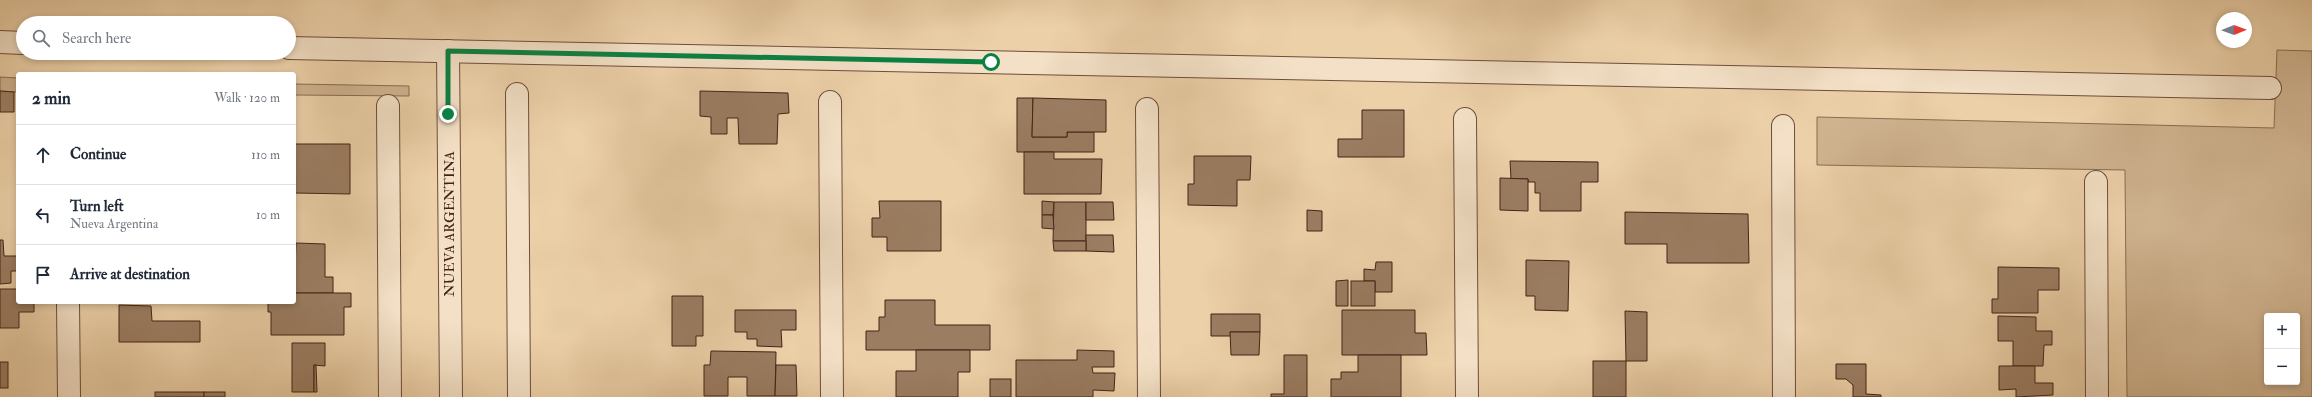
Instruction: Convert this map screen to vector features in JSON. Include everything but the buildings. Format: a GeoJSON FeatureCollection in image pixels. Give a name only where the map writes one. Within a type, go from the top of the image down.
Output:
{"type":"FeatureCollection","features":[{"type":"Feature","properties":{"kind":"street"},"geometry":{"type":"LineString","coordinates":[[0,42],[16,43]]}},
{"type":"Feature","properties":{"kind":"street"},"geometry":{"type":"LineString","coordinates":[[296,48],[2270,88]]}},
{"type":"Feature","properties":{"kind":"street","name":"NUEVA ARGENTINA"},"geometry":{"type":"LineString","coordinates":[[448,51],[451,397]]}},
{"type":"Feature","properties":{"kind":"street"},"geometry":{"type":"LineString","coordinates":[[517,94],[519,397]]}},
{"type":"Feature","properties":{"kind":"street"},"geometry":{"type":"LineString","coordinates":[[830,102],[832,397]]}},
{"type":"Feature","properties":{"kind":"street"},"geometry":{"type":"LineString","coordinates":[[388,106],[390,397]]}},
{"type":"Feature","properties":{"kind":"street"},"geometry":{"type":"LineString","coordinates":[[1147,110],[1149,397]]}},
{"type":"Feature","properties":{"kind":"street"},"geometry":{"type":"LineString","coordinates":[[1465,119],[1467,397]]}},
{"type":"Feature","properties":{"kind":"street"},"geometry":{"type":"LineString","coordinates":[[1783,126],[1784,397]]}},
{"type":"Feature","properties":{"kind":"street"},"geometry":{"type":"LineString","coordinates":[[2096,182],[2097,397]]}},
{"type":"Feature","properties":{"kind":"street"},"geometry":{"type":"LineString","coordinates":[[68,304],[69,397]]}},
{"type":"Feature","properties":{"kind":"shaded area"},"geometry":{"type":"Polygon","coordinates":[[[2277,50],[2312,51],[2312,397],[2127,397],[2125,170],[1817,165],[1817,117],[2274,128],[2277,50]]]}},
{"type":"Feature","properties":{"kind":"shaded area"},"geometry":{"type":"Polygon","coordinates":[[[0,77],[16,78],[16,92],[0,91],[0,77]]]}},
{"type":"Feature","properties":{"kind":"shaded area"},"geometry":{"type":"Polygon","coordinates":[[[296,84],[409,86],[409,96],[296,95],[296,84]]]}},
{"type":"Feature","properties":{"kind":"route"},"geometry":{"type":"LineString","coordinates":[[448,114],[448,51],[991,62]]}}]}
